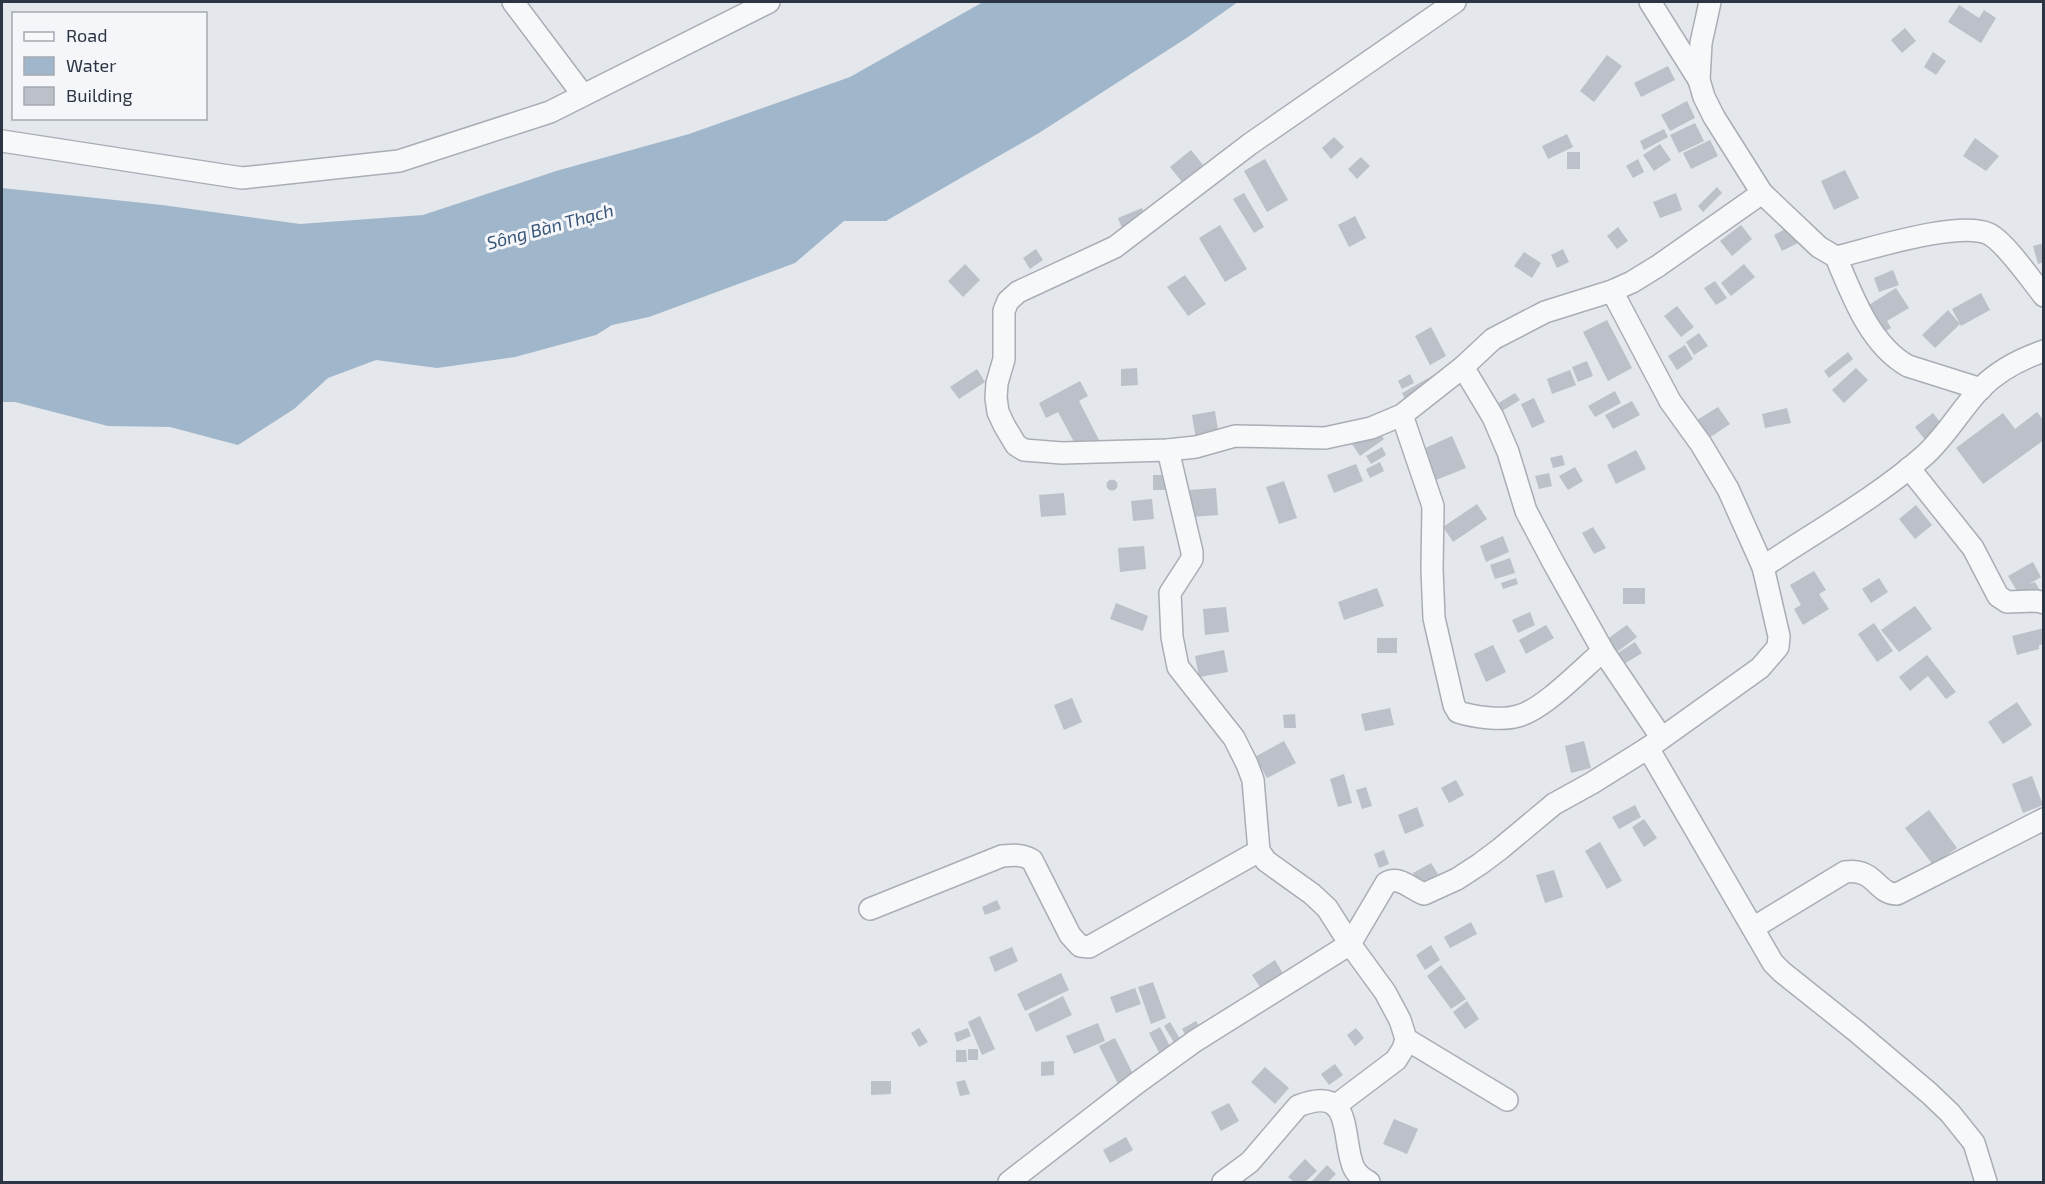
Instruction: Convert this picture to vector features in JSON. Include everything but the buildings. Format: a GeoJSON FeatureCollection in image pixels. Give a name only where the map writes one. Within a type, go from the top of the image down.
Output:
{"type":"FeatureCollection","features":[{"type":"Feature","properties":{"kind":"street"},"geometry":{"type":"LineString","coordinates":[[513,2],[583,95]]}},
{"type":"Feature","properties":{"kind":"street"},"geometry":{"type":"LineString","coordinates":[[2,141],[242,178],[399,161],[550,112],[769,2]]}},
{"type":"Feature","properties":{"kind":"street"},"geometry":{"type":"LineString","coordinates":[[1455,2],[1250,144],[1115,247],[1018,292],[1008,301],[1004,311],[1004,359],[997,383],[996,398],[998,412],[1016,445],[1024,450],[1062,453],[1168,450],[1196,447],[1235,436],[1325,438],[1371,428],[1402,415],[1463,367],[1493,339],[1545,312],[1612,291],[1658,266],[1762,193]]}},
{"type":"Feature","properties":{"kind":"street"},"geometry":{"type":"LineString","coordinates":[[1650,2],[1699,80],[1714,117],[1762,193],[1819,247],[1836,257],[1855,301],[1873,332],[1898,361],[1981,389]]}},
{"type":"Feature","properties":{"kind":"street"},"geometry":{"type":"LineString","coordinates":[[1699,80],[1701,43],[1710,2]]}},
{"type":"Feature","properties":{"kind":"street"},"geometry":{"type":"LineString","coordinates":[[1836,257],[1950,232],[1988,233],[1999,240],[2043,296]]}},
{"type":"Feature","properties":{"kind":"street"},"geometry":{"type":"LineString","coordinates":[[1009,1182],[1195,1041],[1350,944],[1386,883],[1397,880],[1424,894],[1457,879],[1500,849],[1554,804],[1592,783],[1655,742],[1760,668],[1778,647],[1779,636],[1763,567],[1728,489],[1701,444],[1670,401],[1612,291]]}},
{"type":"Feature","properties":{"kind":"street"},"geometry":{"type":"LineString","coordinates":[[1763,567],[1909,468],[1941,439],[1981,389],[2007,368],[2043,351]]}},
{"type":"Feature","properties":{"kind":"street"},"geometry":{"type":"LineString","coordinates":[[1463,367],[1492,417],[1508,452],[1526,511],[1655,742],[1765,951],[1782,972],[1856,1031],[1950,1113],[1974,1143],[1986,1182]]}},
{"type":"Feature","properties":{"kind":"street"},"geometry":{"type":"LineString","coordinates":[[1402,415],[1433,506],[1434,618],[1454,705],[1458,712],[1477,717],[1517,717],[1546,700],[1603,651]]}},
{"type":"Feature","properties":{"kind":"street"},"geometry":{"type":"LineString","coordinates":[[1168,450],[1192,552],[1191,559],[1170,593],[1175,656],[1178,667],[1234,738],[1247,764],[1253,780],[1259,851],[1266,861],[1312,894],[1327,908],[1385,992],[1400,1020],[1406,1039],[1396,1060],[1335,1106]]}},
{"type":"Feature","properties":{"kind":"street"},"geometry":{"type":"LineString","coordinates":[[1909,468],[1973,548],[1998,596],[2007,602],[2043,603]]}},
{"type":"Feature","properties":{"kind":"street"},"geometry":{"type":"LineString","coordinates":[[1753,928],[1845,872],[1860,871],[1868,874],[1887,891],[1897,894],[2043,819]]}},
{"type":"Feature","properties":{"kind":"street"},"geometry":{"type":"LineString","coordinates":[[870,909],[1002,856],[1026,856],[1032,860],[1070,935],[1080,946],[1089,947],[1259,851]]}},
{"type":"Feature","properties":{"kind":"street"},"geometry":{"type":"LineString","coordinates":[[1406,1039],[1507,1100]]}},
{"type":"Feature","properties":{"kind":"street"},"geometry":{"type":"LineString","coordinates":[[1223,1182],[1250,1162],[1298,1106],[1322,1101],[1335,1106],[1344,1120],[1353,1168],[1369,1182]]}},
{"type":"Feature","properties":{"kind":"water","name":"Sông Bàn Thạch"},"geometry":{"type":"Polygon","coordinates":[[[983,2],[1238,2],[1039,133],[886,221],[844,221],[795,263],[649,317],[612,325],[596,335],[515,357],[437,368],[376,360],[328,378],[294,409],[238,445],[170,427],[108,426],[15,402],[2,402],[2,188],[162,205],[300,224],[423,215],[556,171],[689,134],[850,77],[983,2]]]}}]}
